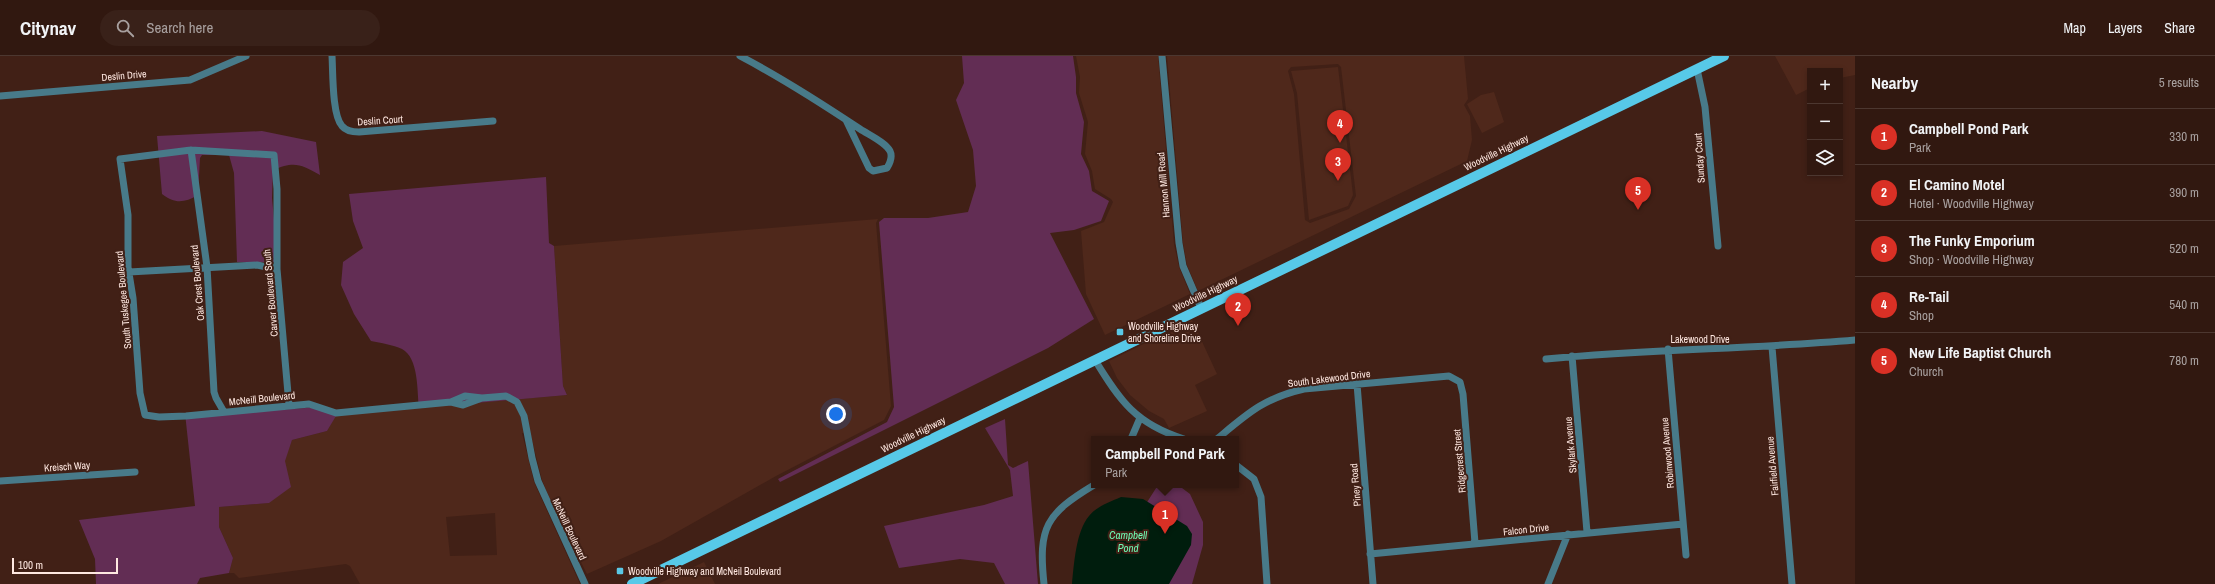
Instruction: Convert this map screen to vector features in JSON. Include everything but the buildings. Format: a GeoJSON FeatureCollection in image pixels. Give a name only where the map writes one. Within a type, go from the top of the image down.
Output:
{"type":"FeatureCollection","features":[{"type":"Feature","properties":{"kind":"main road","name":"Woodville Highway"},"geometry":{"type":"LineString","coordinates":[[632,584],[1724,56]]}},
{"type":"Feature","properties":{"kind":"street","name":"Deslin Drive"},"geometry":{"type":"LineString","coordinates":[[0,96],[190,80],[246,56]]}},
{"type":"Feature","properties":{"kind":"street","name":"Deslin Court"},"geometry":{"type":"LineString","coordinates":[[332,56],[337,114],[342,126],[346,129],[359,132],[493,121]]}},
{"type":"Feature","properties":{"kind":"street"},"geometry":{"type":"LineString","coordinates":[[740,56],[786,80],[885,145],[890,151],[891,160],[887,168],[873,171],[868,168],[846,120]]}},
{"type":"Feature","properties":{"kind":"street","name":"Hannon Mill Road"},"geometry":{"type":"LineString","coordinates":[[1162,56],[1179,243],[1183,266],[1201,308]]}},
{"type":"Feature","properties":{"kind":"street","name":"Sunday Court"},"geometry":{"type":"LineString","coordinates":[[1697,69],[1705,107],[1718,246]]}},
{"type":"Feature","properties":{"kind":"street","name":"Carver Boulevard South"},"geometry":{"type":"LineString","coordinates":[[191,150],[274,155],[277,189],[277,269],[289,405]]}},
{"type":"Feature","properties":{"kind":"street","name":"South Tuskegee Boulevard"},"geometry":{"type":"LineString","coordinates":[[145,415],[140,393],[134,306],[129,272],[128,215],[120,159],[191,150]]}},
{"type":"Feature","properties":{"kind":"street","name":"Oak Crest Boulevard"},"geometry":{"type":"LineString","coordinates":[[191,150],[207,267],[214,392],[224,412]]}},
{"type":"Feature","properties":{"kind":"street"},"geometry":{"type":"LineString","coordinates":[[129,272],[257,265],[277,269]]}},
{"type":"Feature","properties":{"kind":"street","name":"Lakewood Drive"},"geometry":{"type":"LineString","coordinates":[[1546,359],[1668,349],[1772,347],[1855,340]]}},
{"type":"Feature","properties":{"kind":"street","name":"Fairfield Avenue"},"geometry":{"type":"LineString","coordinates":[[1772,347],[1792,584]]}},
{"type":"Feature","properties":{"kind":"street","name":"Robinwood Avenue"},"geometry":{"type":"LineString","coordinates":[[1668,349],[1686,554]]}},
{"type":"Feature","properties":{"kind":"street","name":"Skylark Avenue"},"geometry":{"type":"LineString","coordinates":[[1572,356],[1587,532]]}},
{"type":"Feature","properties":{"kind":"street"},"geometry":{"type":"LineString","coordinates":[[1095,360],[1123,403],[1140,418],[1161,430],[1176,436]]}},
{"type":"Feature","properties":{"kind":"street","name":"South Lakewood Drive"},"geometry":{"type":"LineString","coordinates":[[1220,436],[1252,410],[1276,396],[1304,389],[1439,376],[1449,376],[1457,380]]}},
{"type":"Feature","properties":{"kind":"street","name":"Ridgecrest Street"},"geometry":{"type":"LineString","coordinates":[[1457,380],[1462,386],[1463,394],[1475,543]]}},
{"type":"Feature","properties":{"kind":"street","name":"Piney Road"},"geometry":{"type":"LineString","coordinates":[[1357,384],[1373,584]]}},
{"type":"Feature","properties":{"kind":"street","name":"McNeill Boulevard"},"geometry":{"type":"LineString","coordinates":[[145,415],[159,417],[309,404],[336,413],[451,402],[465,396],[482,398],[506,396],[511,398],[520,406],[524,416],[538,481],[585,584]]}},
{"type":"Feature","properties":{"kind":"street"},"geometry":{"type":"LineString","coordinates":[[1132,436],[1140,418]]}},
{"type":"Feature","properties":{"kind":"street"},"geometry":{"type":"LineString","coordinates":[[1239,467],[1254,479],[1261,497],[1267,584]]}},
{"type":"Feature","properties":{"kind":"street","name":"Kreisch Way"},"geometry":{"type":"LineString","coordinates":[[0,481],[135,472]]}},
{"type":"Feature","properties":{"kind":"street"},"geometry":{"type":"LineString","coordinates":[[1044,584],[1042,546],[1046,528],[1052,516],[1064,504],[1091,487]]}},
{"type":"Feature","properties":{"kind":"street","name":"Falcon Drive"},"geometry":{"type":"LineString","coordinates":[[1370,554],[1683,524]]}},
{"type":"Feature","properties":{"kind":"street"},"geometry":{"type":"LineString","coordinates":[[1548,584],[1568,534]]}},
{"type":"Feature","properties":{"kind":"shaded area"},"geometry":{"type":"Polygon","coordinates":[[[962,56],[1073,56],[1076,77],[1076,93],[1084,122],[1081,154],[1089,171],[1092,191],[1109,201],[1101,221],[1074,230],[1050,233],[1094,319],[1048,348],[780,482],[778,479],[887,422],[894,407],[879,222],[884,218],[928,218],[968,212],[976,186],[973,150],[956,100],[964,83],[962,56]]]}},
{"type":"Feature","properties":{"kind":"shaded area"},"geometry":{"type":"Polygon","coordinates":[[[1076,56],[1158,56],[1174,244],[1179,267],[1190,294],[1105,335],[1086,294],[1081,231],[1104,222],[1113,202],[1111,199],[1095,189],[1092,171],[1085,154],[1088,122],[1079,93],[1080,77],[1076,56]]]}},
{"type":"Feature","properties":{"kind":"shaded area"},"geometry":{"type":"Polygon","coordinates":[[[1167,56],[1464,56],[1468,99],[1464,105],[1470,116],[1472,140],[1467,161],[1198,291],[1187,265],[1183,243],[1167,56]],[[1338,64],[1291,67],[1288,71],[1294,94],[1305,220],[1310,223],[1349,209],[1356,196],[1341,67],[1338,64]]]}},
{"type":"Feature","properties":{"kind":"shaded area"},"geometry":{"type":"Polygon","coordinates":[[[1775,56],[1855,56],[1855,75],[1843,77],[1843,68],[1807,68],[1807,90],[1796,95],[1775,56]]]}},
{"type":"Feature","properties":{"kind":"shaded area"},"geometry":{"type":"Polygon","coordinates":[[[1338,67],[1353,195],[1348,206],[1309,220],[1297,93],[1291,71],[1338,67]]]}},
{"type":"Feature","properties":{"kind":"shaded area"},"geometry":{"type":"Polygon","coordinates":[[[1494,92],[1504,122],[1482,133],[1467,104],[1481,95],[1494,92]]]}},
{"type":"Feature","properties":{"kind":"shaded area"},"geometry":{"type":"Polygon","coordinates":[[[262,131],[316,142],[320,175],[308,168],[297,165],[287,165],[273,170],[272,198],[278,262],[237,262],[234,173],[229,155],[202,155],[200,158],[198,195],[184,201],[171,200],[162,194],[157,136],[262,131]]]}},
{"type":"Feature","properties":{"kind":"shaded area"},"geometry":{"type":"Polygon","coordinates":[[[546,177],[549,243],[554,246],[563,386],[567,395],[419,408],[416,376],[412,360],[408,353],[391,345],[371,341],[354,314],[341,285],[343,262],[363,248],[353,221],[349,194],[546,177]]]}},
{"type":"Feature","properties":{"kind":"shaded area"},"geometry":{"type":"Polygon","coordinates":[[[878,219],[876,223],[891,406],[884,420],[776,476],[661,541],[587,574],[553,507],[542,480],[530,432],[522,433],[534,482],[580,584],[360,584],[350,566],[346,564],[239,578],[234,573],[229,573],[233,558],[219,527],[219,507],[268,503],[292,440],[327,431],[336,415],[567,395],[563,386],[554,246],[878,219]],[[495,513],[446,517],[450,556],[497,555],[495,513]]]}},
{"type":"Feature","properties":{"kind":"shaded area"},"geometry":{"type":"Polygon","coordinates":[[[1192,320],[1217,374],[1195,385],[1207,411],[1169,428],[1164,419],[1149,411],[1130,395],[1117,378],[1109,361],[1192,320]]]}},
{"type":"Feature","properties":{"kind":"shaded area"},"geometry":{"type":"Polygon","coordinates":[[[320,407],[336,416],[327,431],[292,440],[285,461],[291,487],[269,503],[219,507],[219,527],[233,558],[229,573],[200,578],[197,584],[96,584],[95,559],[79,520],[195,506],[185,413],[218,414],[320,407]]]}},
{"type":"Feature","properties":{"kind":"shaded area"},"geometry":{"type":"Polygon","coordinates":[[[1005,419],[1008,465],[1013,468],[1028,461],[1038,584],[1005,584],[994,563],[960,559],[899,568],[884,526],[984,505],[1013,496],[1010,470],[985,428],[1005,419]]]}},
{"type":"Feature","properties":{"kind":"shaded area"},"geometry":{"type":"Polygon","coordinates":[[[1156,488],[1182,488],[1190,494],[1203,522],[1203,545],[1192,584],[1095,584],[1156,488]]]}},
{"type":"Feature","properties":{"kind":"shaded area"},"geometry":{"type":"Polygon","coordinates":[[[704,562],[715,584],[658,584],[704,562]]]}},
{"type":"Feature","properties":{"kind":"water","name":"Campbell Pond"},"geometry":{"type":"Polygon","coordinates":[[[1121,497],[1143,499],[1187,526],[1192,534],[1191,545],[1169,584],[1072,584],[1076,548],[1085,522],[1096,510],[1121,497]]]}},
{"type":"Feature","properties":{"kind":"place","name":"Re-Tail"},"geometry":{"type":"Point","coordinates":[1340,143]}},
{"type":"Feature","properties":{"kind":"place","name":"The Funky Emporium"},"geometry":{"type":"Point","coordinates":[1338,181]}},
{"type":"Feature","properties":{"kind":"place","name":"New Life Baptist Church"},"geometry":{"type":"Point","coordinates":[1638,210]}},
{"type":"Feature","properties":{"kind":"place","name":"El Camino Motel"},"geometry":{"type":"Point","coordinates":[1238,326]}},
{"type":"Feature","properties":{"kind":"place","name":"Woodville Highway and Shoreline Drive"},"geometry":{"type":"Point","coordinates":[1120,332]}},
{"type":"Feature","properties":{"kind":"place","name":"Campbell Pond Park"},"geometry":{"type":"Point","coordinates":[1165,534]}},
{"type":"Feature","properties":{"kind":"place","name":"Woodville Highway and McNeil Boulevard"},"geometry":{"type":"Point","coordinates":[620,571]}}]}
